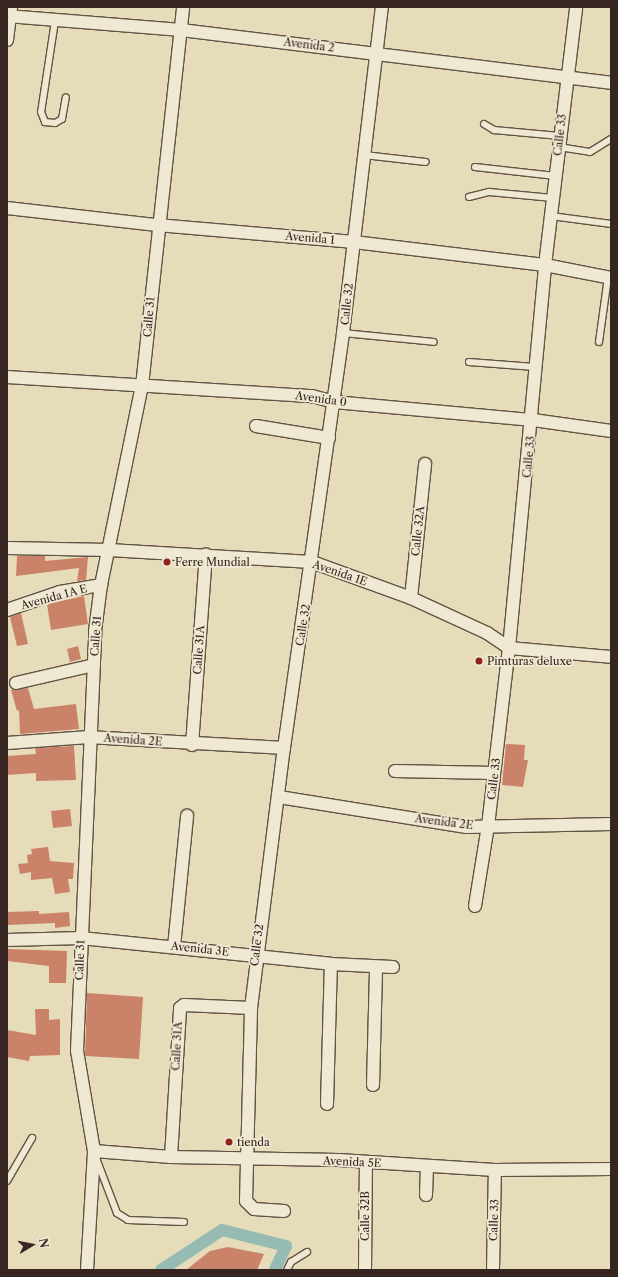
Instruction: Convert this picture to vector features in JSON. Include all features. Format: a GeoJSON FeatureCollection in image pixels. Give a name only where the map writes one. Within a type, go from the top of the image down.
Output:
{"type":"FeatureCollection","features":[{"type":"Feature","properties":{"kind":"street","name":"Calle 31"},"geometry":{"type":"LineString","coordinates":[[87,1270],[94,1151],[76,1051],[89,737],[94,665],[101,584],[142,386],[158,225],[183,7]]}},
{"type":"Feature","properties":{"kind":"street","name":"Calle 32"},"geometry":{"type":"LineString","coordinates":[[284,1212],[249,1207],[246,1201],[251,1008],[256,955],[279,797],[284,748],[334,402],[382,7]]}},
{"type":"Feature","properties":{"kind":"street","name":"Calle 33"},"geometry":{"type":"LineString","coordinates":[[475,906],[488,826],[509,648],[533,420],[535,368],[545,265],[576,7]]}},
{"type":"Feature","properties":{"kind":"street","name":"Avenida 2"},"geometry":{"type":"LineString","coordinates":[[9,13],[55,21],[181,30],[376,52],[611,83]]}},
{"type":"Feature","properties":{"kind":"street"},"geometry":{"type":"LineString","coordinates":[[7,40],[9,13]]}},
{"type":"Feature","properties":{"kind":"street","name":"Avenida 1"},"geometry":{"type":"LineString","coordinates":[[7,208],[158,225],[354,242],[545,265],[610,278]]}},
{"type":"Feature","properties":{"kind":"street","name":"Avenida 0"},"geometry":{"type":"LineString","coordinates":[[7,377],[312,396],[334,402],[533,420],[611,432]]}},
{"type":"Feature","properties":{"kind":"street"},"geometry":{"type":"LineString","coordinates":[[256,426],[329,438]]}},
{"type":"Feature","properties":{"kind":"street","name":"Calle 32A"},"geometry":{"type":"LineString","coordinates":[[411,598],[425,464]]}},
{"type":"Feature","properties":{"kind":"street","name":"Avenida 1E"},"geometry":{"type":"LineString","coordinates":[[7,548],[109,550],[312,562],[411,598],[488,633],[509,648]]}},
{"type":"Feature","properties":{"kind":"street","name":"Calle 31A"},"geometry":{"type":"LineString","coordinates":[[192,745],[206,555]]}},
{"type":"Feature","properties":{"kind":"street","name":"Avenida 1A E"},"geometry":{"type":"LineString","coordinates":[[7,610],[60,592],[101,584]]}},
{"type":"Feature","properties":{"kind":"street"},"geometry":{"type":"LineString","coordinates":[[509,648],[611,657]]}},
{"type":"Feature","properties":{"kind":"street"},"geometry":{"type":"LineString","coordinates":[[16,683],[94,665]]}},
{"type":"Feature","properties":{"kind":"street","name":"Avenida 2E"},"geometry":{"type":"LineString","coordinates":[[7,743],[89,737],[192,745],[284,748]]}},
{"type":"Feature","properties":{"kind":"street"},"geometry":{"type":"LineString","coordinates":[[394,771],[494,772]]}},
{"type":"Feature","properties":{"kind":"street","name":"Avenida 2E"},"geometry":{"type":"LineString","coordinates":[[279,797],[467,827],[611,824]]}},
{"type":"Feature","properties":{"kind":"street"},"geometry":{"type":"LineString","coordinates":[[174,947],[187,816]]}},
{"type":"Feature","properties":{"kind":"street","name":"Avenida 3E"},"geometry":{"type":"LineString","coordinates":[[7,940],[81,938],[331,964],[393,967]]}},
{"type":"Feature","properties":{"kind":"street"},"geometry":{"type":"LineString","coordinates":[[327,1104],[331,964]]}},
{"type":"Feature","properties":{"kind":"street"},"geometry":{"type":"LineString","coordinates":[[373,1085],[376,967]]}},
{"type":"Feature","properties":{"kind":"street","name":"Calle 31A"},"geometry":{"type":"LineString","coordinates":[[171,1157],[180,1008],[184,1005],[251,1008]]}},
{"type":"Feature","properties":{"kind":"street","name":"Avenida 5E"},"geometry":{"type":"LineString","coordinates":[[94,1151],[171,1157],[246,1156],[339,1160],[495,1170],[611,1169]]}},
{"type":"Feature","properties":{"kind":"street","name":"Calle 32B"},"geometry":{"type":"LineString","coordinates":[[365,1270],[366,1162]]}},
{"type":"Feature","properties":{"kind":"street"},"geometry":{"type":"LineString","coordinates":[[426,1195],[427,1166]]}},
{"type":"Feature","properties":{"kind":"street","name":"Calle 33"},"geometry":{"type":"LineString","coordinates":[[493,1270],[495,1170]]}},
{"type":"Feature","properties":{"kind":"lane"},"geometry":{"type":"LineString","coordinates":[[55,21],[41,112],[45,122],[55,123],[62,119],[66,97]]}},
{"type":"Feature","properties":{"kind":"lane"},"geometry":{"type":"LineString","coordinates":[[484,124],[494,130],[560,142],[590,152],[611,139]]}},
{"type":"Feature","properties":{"kind":"lane"},"geometry":{"type":"LineString","coordinates":[[364,155],[426,162]]}},
{"type":"Feature","properties":{"kind":"lane"},"geometry":{"type":"LineString","coordinates":[[475,167],[555,176]]}},
{"type":"Feature","properties":{"kind":"lane"},"geometry":{"type":"LineString","coordinates":[[469,197],[489,192],[553,198]]}},
{"type":"Feature","properties":{"kind":"lane"},"geometry":{"type":"LineString","coordinates":[[551,216],[611,224]]}},
{"type":"Feature","properties":{"kind":"lane"},"geometry":{"type":"LineString","coordinates":[[599,342],[610,278]]}},
{"type":"Feature","properties":{"kind":"lane"},"geometry":{"type":"LineString","coordinates":[[343,333],[434,342]]}},
{"type":"Feature","properties":{"kind":"lane"},"geometry":{"type":"LineString","coordinates":[[469,362],[535,368]]}},
{"type":"Feature","properties":{"kind":"lane"},"geometry":{"type":"LineString","coordinates":[[7,1181],[32,1138]]}},
{"type":"Feature","properties":{"kind":"lane"},"geometry":{"type":"LineString","coordinates":[[94,1151],[117,1213],[128,1220],[184,1222]]}},
{"type":"Feature","properties":{"kind":"lane"},"geometry":{"type":"LineString","coordinates":[[287,1270],[291,1262],[308,1252]]}},
{"type":"Feature","properties":{"kind":"building"},"geometry":{"type":"Polygon","coordinates":[[[17,556],[45,556],[45,561],[88,557],[86,580],[77,581],[79,568],[16,576],[17,556]]]}},
{"type":"Feature","properties":{"kind":"building"},"geometry":{"type":"Polygon","coordinates":[[[84,596],[88,624],[51,630],[47,604],[84,596]]]}},
{"type":"Feature","properties":{"kind":"building"},"geometry":{"type":"Polygon","coordinates":[[[21,613],[28,644],[17,646],[10,617],[21,613]]]}},
{"type":"Feature","properties":{"kind":"building"},"geometry":{"type":"Polygon","coordinates":[[[78,646],[81,659],[70,662],[67,649],[78,646]]]}},
{"type":"Feature","properties":{"kind":"building"},"geometry":{"type":"Polygon","coordinates":[[[28,688],[34,709],[76,704],[79,729],[20,734],[19,710],[17,711],[11,690],[28,688]]]}},
{"type":"Feature","properties":{"kind":"building"},"geometry":{"type":"Polygon","coordinates":[[[506,744],[525,745],[524,760],[528,760],[523,787],[502,785],[506,744]]]}},
{"type":"Feature","properties":{"kind":"building"},"geometry":{"type":"Polygon","coordinates":[[[74,746],[76,780],[36,781],[36,773],[7,775],[7,756],[36,754],[35,748],[74,746]]]}},
{"type":"Feature","properties":{"kind":"building"},"geometry":{"type":"Polygon","coordinates":[[[70,809],[72,826],[53,828],[51,811],[70,809]]]}},
{"type":"Feature","properties":{"kind":"building"},"geometry":{"type":"Polygon","coordinates":[[[48,847],[50,861],[74,863],[73,879],[68,879],[70,892],[55,894],[52,878],[31,880],[31,872],[20,874],[18,864],[28,863],[27,855],[32,854],[31,849],[48,847]]]}},
{"type":"Feature","properties":{"kind":"building"},"geometry":{"type":"Polygon","coordinates":[[[39,911],[39,914],[69,912],[70,926],[55,928],[55,923],[7,925],[7,912],[39,911]]]}},
{"type":"Feature","properties":{"kind":"building"},"geometry":{"type":"Polygon","coordinates":[[[7,949],[67,951],[66,983],[49,983],[49,966],[7,961],[7,949]]]}},
{"type":"Feature","properties":{"kind":"building"},"geometry":{"type":"Polygon","coordinates":[[[87,993],[143,997],[139,1059],[85,1056],[87,993]]]}},
{"type":"Feature","properties":{"kind":"building"},"geometry":{"type":"Polygon","coordinates":[[[35,1009],[49,1009],[49,1020],[60,1019],[60,1055],[30,1056],[29,1061],[7,1057],[7,1030],[36,1035],[35,1009]]]}},
{"type":"Feature","properties":{"kind":"building"},"geometry":{"type":"Polygon","coordinates":[[[228,1247],[264,1254],[257,1270],[186,1270],[210,1251],[228,1247]]]}},
{"type":"Feature","properties":{"kind":"waterway"},"geometry":{"type":"LineString","coordinates":[[161,1270],[222,1230],[286,1246],[275,1270]]}},
{"type":"Feature","properties":{"kind":"place","name":"Ferre Mundial"},"geometry":{"type":"Point","coordinates":[167,562]}},
{"type":"Feature","properties":{"kind":"place","name":"Pimturas deluxe"},"geometry":{"type":"Point","coordinates":[479,661]}},
{"type":"Feature","properties":{"kind":"place","name":"tienda"},"geometry":{"type":"Point","coordinates":[229,1142]}}]}
